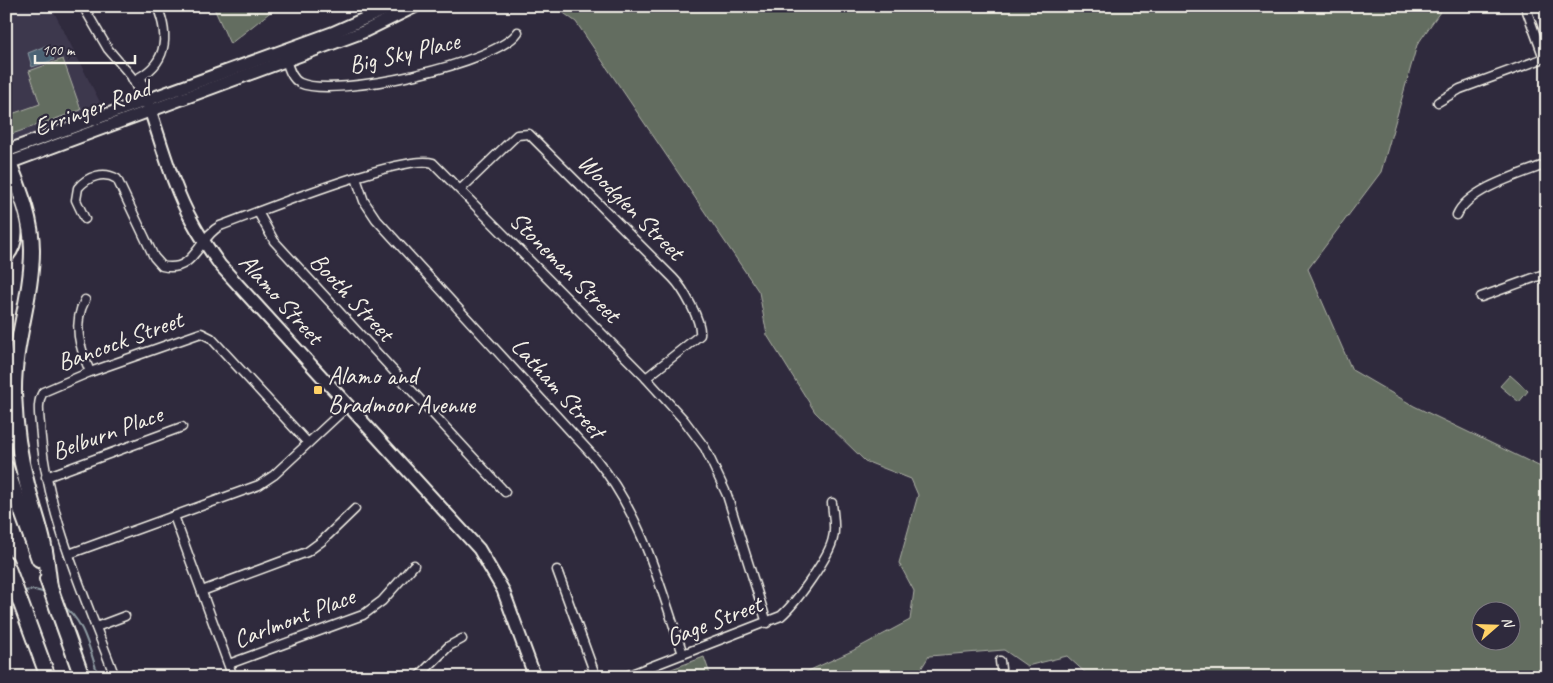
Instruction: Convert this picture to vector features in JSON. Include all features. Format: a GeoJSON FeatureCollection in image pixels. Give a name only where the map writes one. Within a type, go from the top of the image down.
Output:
{"type":"FeatureCollection","features":[{"type":"Feature","properties":{"kind":"highway"},"geometry":{"type":"LineString","coordinates":[[7,158],[27,214],[32,251],[16,360],[14,392],[17,433],[26,482],[44,546],[50,588]]}},
{"type":"Feature","properties":{"kind":"highway"},"geometry":{"type":"LineString","coordinates":[[6,199],[15,230],[14,244],[6,256]]}},
{"type":"Feature","properties":{"kind":"highway"},"geometry":{"type":"LineString","coordinates":[[6,468],[82,677]]}},
{"type":"Feature","properties":{"kind":"highway"},"geometry":{"type":"LineString","coordinates":[[6,563],[48,677]]}},
{"type":"Feature","properties":{"kind":"main road","name":"Erringer Road"},"geometry":{"type":"LineString","coordinates":[[285,56],[394,6]]}},
{"type":"Feature","properties":{"kind":"main road","name":"Erringer Road"},"geometry":{"type":"LineString","coordinates":[[7,158],[285,56],[363,32],[416,6]]}},
{"type":"Feature","properties":{"kind":"main road","name":"Alamo Street"},"geometry":{"type":"LineString","coordinates":[[148,106],[175,184],[192,223],[204,242],[220,265],[479,549],[503,590],[535,677]]}},
{"type":"Feature","properties":{"kind":"street","name":"Alamo Street"},"geometry":{"type":"LineString","coordinates":[[83,6],[108,50],[137,78],[140,94],[148,106]]}},
{"type":"Feature","properties":{"kind":"street"},"geometry":{"type":"LineString","coordinates":[[137,78],[161,57],[164,48],[160,14],[156,6]]}},
{"type":"Feature","properties":{"kind":"street"},"geometry":{"type":"LineString","coordinates":[[1438,102],[1460,90],[1545,58],[1525,6]]}},
{"type":"Feature","properties":{"kind":"street","name":"Big Sky Place"},"geometry":{"type":"LineString","coordinates":[[285,56],[295,80],[303,84],[322,87],[366,86],[476,57],[507,44],[518,32]]}},
{"type":"Feature","properties":{"kind":"street","name":"Woodglen Street"},"geometry":{"type":"LineString","coordinates":[[461,189],[518,135],[529,134],[673,278],[679,285],[699,324],[700,335],[646,378]]}},
{"type":"Feature","properties":{"kind":"street","name":"Stoneman Street"},"geometry":{"type":"LineString","coordinates":[[85,219],[76,200],[78,188],[88,180],[103,174],[111,175],[121,183],[125,197],[154,257],[162,266],[172,267],[195,257],[212,230],[258,212],[393,167],[428,161],[436,165],[646,378],[684,420],[714,464],[726,495],[767,623]]}},
{"type":"Feature","properties":{"kind":"street"},"geometry":{"type":"LineString","coordinates":[[1457,216],[1461,207],[1489,188],[1547,164]]}},
{"type":"Feature","properties":{"kind":"street","name":"Latham Street"},"geometry":{"type":"LineString","coordinates":[[356,178],[364,201],[376,219],[596,459],[618,488],[643,537],[683,654]]}},
{"type":"Feature","properties":{"kind":"street","name":"Booth Street"},"geometry":{"type":"LineString","coordinates":[[258,212],[264,227],[274,241],[505,492]]}},
{"type":"Feature","properties":{"kind":"street"},"geometry":{"type":"LineString","coordinates":[[1481,298],[1547,272]]}},
{"type":"Feature","properties":{"kind":"street"},"geometry":{"type":"LineString","coordinates":[[84,300],[79,311],[79,345],[90,372]]}},
{"type":"Feature","properties":{"kind":"street","name":"Bancock Street"},"geometry":{"type":"LineString","coordinates":[[46,477],[41,449],[38,404],[40,397],[48,388],[196,334],[207,335],[308,443]]}},
{"type":"Feature","properties":{"kind":"street"},"geometry":{"type":"LineString","coordinates":[[69,554],[259,485],[274,474],[348,406]]}},
{"type":"Feature","properties":{"kind":"street","name":"Belburn Place"},"geometry":{"type":"LineString","coordinates":[[46,477],[182,427]]}},
{"type":"Feature","properties":{"kind":"street"},"geometry":{"type":"LineString","coordinates":[[46,477],[58,523],[115,677]]}},
{"type":"Feature","properties":{"kind":"street","name":"Gage Street"},"geometry":{"type":"LineString","coordinates":[[624,677],[767,623],[787,611],[828,553],[834,536],[832,503]]}},
{"type":"Feature","properties":{"kind":"street"},"geometry":{"type":"LineString","coordinates":[[202,591],[306,552],[322,541],[355,508]]}},
{"type":"Feature","properties":{"kind":"street"},"geometry":{"type":"LineString","coordinates":[[174,516],[234,677]]}},
{"type":"Feature","properties":{"kind":"street","name":"Carlmont Place"},"geometry":{"type":"LineString","coordinates":[[229,664],[363,615],[382,601],[414,565]]}},
{"type":"Feature","properties":{"kind":"street"},"geometry":{"type":"LineString","coordinates":[[557,570],[596,677]]}},
{"type":"Feature","properties":{"kind":"street"},"geometry":{"type":"LineString","coordinates":[[96,627],[125,616]]}},
{"type":"Feature","properties":{"kind":"street"},"geometry":{"type":"LineString","coordinates":[[418,677],[449,646],[462,639]]}},
{"type":"Feature","properties":{"kind":"street"},"geometry":{"type":"LineString","coordinates":[[1000,661],[1002,677]]}},
{"type":"Feature","properties":{"kind":"shaded area"},"geometry":{"type":"Polygon","coordinates":[[[6,6],[51,6],[105,112],[6,149],[6,6]]]}},
{"type":"Feature","properties":{"kind":"green space"},"geometry":{"type":"Polygon","coordinates":[[[213,6],[278,6],[230,44],[213,6]]]}},
{"type":"Feature","properties":{"kind":"green space"},"geometry":{"type":"Polygon","coordinates":[[[554,6],[1444,6],[1417,45],[1381,172],[1308,269],[1352,370],[1414,406],[1547,470],[1547,677],[1090,677],[1067,656],[1027,666],[1004,650],[929,656],[916,677],[795,677],[852,651],[910,620],[914,591],[899,563],[918,495],[911,479],[865,461],[815,412],[767,335],[759,292],[576,22],[554,6]]]}},
{"type":"Feature","properties":{"kind":"green space"},"geometry":{"type":"Polygon","coordinates":[[[63,59],[81,110],[12,134],[6,116],[40,104],[29,71],[63,59]]]}},
{"type":"Feature","properties":{"kind":"green space"},"geometry":{"type":"Polygon","coordinates":[[[1510,375],[1528,391],[1519,402],[1500,386],[1510,375]]]}},
{"type":"Feature","properties":{"kind":"green space"},"geometry":{"type":"Polygon","coordinates":[[[704,657],[711,677],[650,677],[704,657]]]}},
{"type":"Feature","properties":{"kind":"water"},"geometry":{"type":"Polygon","coordinates":[[[48,45],[54,60],[32,67],[28,53],[48,45]]]}},
{"type":"Feature","properties":{"kind":"waterway"},"geometry":{"type":"LineString","coordinates":[[22,591],[35,590],[46,593]]}},
{"type":"Feature","properties":{"kind":"waterway"},"geometry":{"type":"LineString","coordinates":[[6,595],[12,594]]}},
{"type":"Feature","properties":{"kind":"waterway"},"geometry":{"type":"LineString","coordinates":[[62,605],[70,611],[81,628],[99,677]]}},
{"type":"Feature","properties":{"kind":"place","name":"Alamo and Bradmoor Avenue"},"geometry":{"type":"Point","coordinates":[318,390]}}]}
